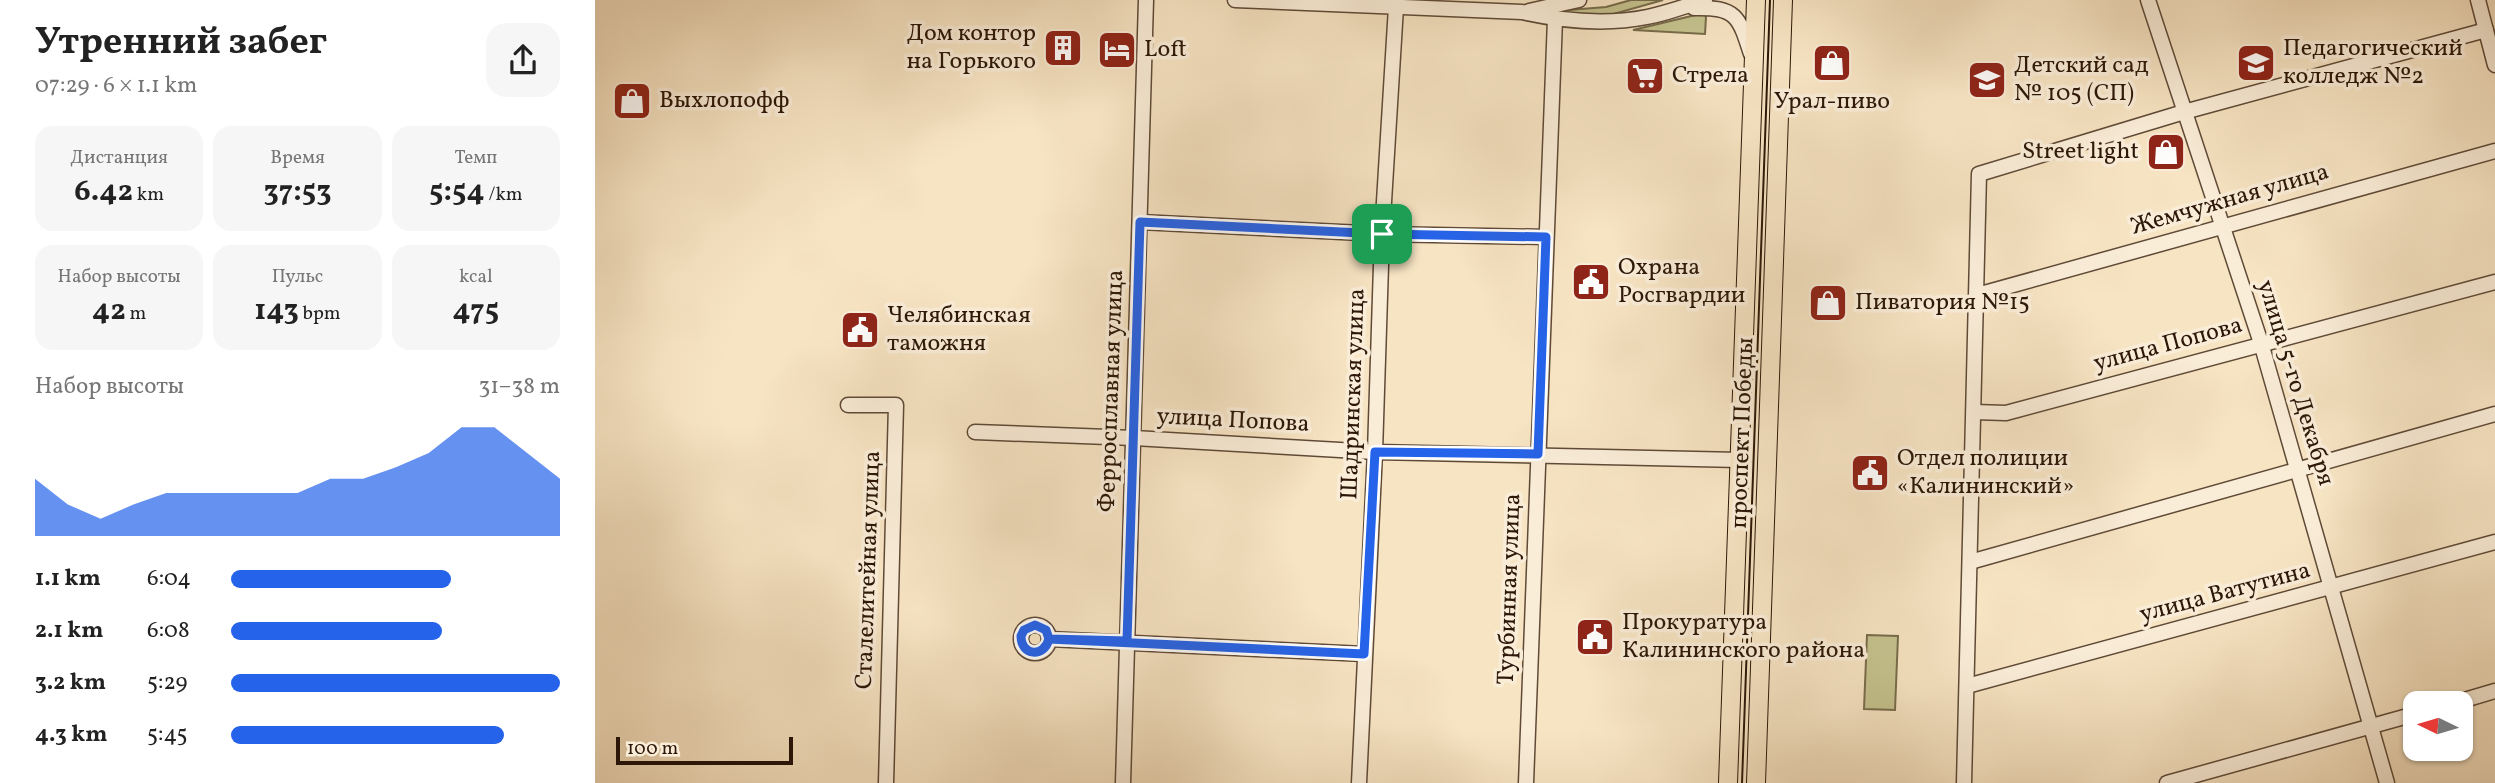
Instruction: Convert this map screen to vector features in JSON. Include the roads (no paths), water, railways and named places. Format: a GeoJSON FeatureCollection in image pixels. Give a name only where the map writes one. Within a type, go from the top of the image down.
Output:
{"type":"FeatureCollection","features":[{"type":"Feature","properties":{"kind":"main road","name":"проспект Победы"},"geometry":{"type":"LineString","coordinates":[[1728,783],[1756,0]]}},
{"type":"Feature","properties":{"kind":"main road","name":"проспект Победы"},"geometry":{"type":"LineString","coordinates":[[1756,783],[1783,0]]}},
{"type":"Feature","properties":{"kind":"street","name":"Ферросплавная улица"},"geometry":{"type":"LineString","coordinates":[[1123,783],[1146,0]]}},
{"type":"Feature","properties":{"kind":"street"},"geometry":{"type":"LineString","coordinates":[[1235,0],[1345,2],[1396,7],[1523,12],[1555,19],[1616,21],[1648,17],[1705,0]]}},
{"type":"Feature","properties":{"kind":"street"},"geometry":{"type":"LineString","coordinates":[[1523,12],[1579,0]]}},
{"type":"Feature","properties":{"kind":"street","name":"улица 5-го Декабря"},"geometry":{"type":"LineString","coordinates":[[2148,0],[2261,343],[2387,783]]}},
{"type":"Feature","properties":{"kind":"street"},"geometry":{"type":"LineString","coordinates":[[2477,0],[2495,65]]}},
{"type":"Feature","properties":{"kind":"street","name":"Шадринская улица"},"geometry":{"type":"LineString","coordinates":[[1359,783],[1375,452],[1382,234],[1396,7]]}},
{"type":"Feature","properties":{"kind":"street"},"geometry":{"type":"LineString","coordinates":[[1678,8],[1716,8],[1733,14],[1742,27],[1754,62]]}},
{"type":"Feature","properties":{"kind":"street","name":"Турбинная улица"},"geometry":{"type":"LineString","coordinates":[[1526,783],[1555,19]]}},
{"type":"Feature","properties":{"kind":"street"},"geometry":{"type":"LineString","coordinates":[[1963,783],[1975,412],[1979,174],[2184,112],[2486,30]]}},
{"type":"Feature","properties":{"kind":"street","name":"Жемчужная улица"},"geometry":{"type":"LineString","coordinates":[[1977,295],[2495,150]]}},
{"type":"Feature","properties":{"kind":"street"},"geometry":{"type":"LineString","coordinates":[[1140,222],[1382,234],[1546,237]]}},
{"type":"Feature","properties":{"kind":"street","name":"улица Попова"},"geometry":{"type":"LineString","coordinates":[[1975,412],[2006,413],[2495,282]]}},
{"type":"Feature","properties":{"kind":"street","name":"Сталелитейная улица"},"geometry":{"type":"LineString","coordinates":[[848,405],[896,405],[886,783]]}},
{"type":"Feature","properties":{"kind":"street"},"geometry":{"type":"LineString","coordinates":[[1971,562],[2495,414]]}},
{"type":"Feature","properties":{"kind":"street","name":"улица Попова"},"geometry":{"type":"LineString","coordinates":[[975,432],[1375,452],[1740,460]]}},
{"type":"Feature","properties":{"kind":"street","name":"улица Ватутина"},"geometry":{"type":"LineString","coordinates":[[1967,686],[2495,542]]}},
{"type":"Feature","properties":{"kind":"street"},"geometry":{"type":"LineString","coordinates":[[1049,639],[1364,654]]}},
{"type":"Feature","properties":{"kind":"street"},"geometry":{"type":"LineString","coordinates":[[2473,698],[2495,691]]}},
{"type":"Feature","properties":{"kind":"street"},"geometry":{"type":"LineString","coordinates":[[2167,783],[2403,717]]}},
{"type":"Feature","properties":{"kind":"tram line"},"geometry":{"type":"LineString","coordinates":[[1742,783],[1770,0]]}},
{"type":"Feature","properties":{"kind":"place","name":"Дом контор на Горького"},"geometry":{"type":"Point","coordinates":[1063,48]}},
{"type":"Feature","properties":{"kind":"place","name":"Loft"},"geometry":{"type":"Point","coordinates":[1117,50]}},
{"type":"Feature","properties":{"kind":"place","name":"Урал-пиво"},"geometry":{"type":"Point","coordinates":[1832,63]}},
{"type":"Feature","properties":{"kind":"place","name":"Педагогический колледж №2"},"geometry":{"type":"Point","coordinates":[2256,63]}},
{"type":"Feature","properties":{"kind":"place","name":"Стрела"},"geometry":{"type":"Point","coordinates":[1645,76]}},
{"type":"Feature","properties":{"kind":"place","name":"Детский сад № 105 (СП)"},"geometry":{"type":"Point","coordinates":[1987,80]}},
{"type":"Feature","properties":{"kind":"place","name":"Выхлопофф"},"geometry":{"type":"Point","coordinates":[632,101]}},
{"type":"Feature","properties":{"kind":"place","name":"Street light"},"geometry":{"type":"Point","coordinates":[2166,152]}},
{"type":"Feature","properties":{"kind":"place","name":"Охрана Росгвардии"},"geometry":{"type":"Point","coordinates":[1591,282]}},
{"type":"Feature","properties":{"kind":"place","name":"Пиватория №15"},"geometry":{"type":"Point","coordinates":[1828,303]}},
{"type":"Feature","properties":{"kind":"place","name":"Челябинская таможня"},"geometry":{"type":"Point","coordinates":[860,330]}},
{"type":"Feature","properties":{"kind":"place","name":"Отдел полиции «Калининский»"},"geometry":{"type":"Point","coordinates":[1870,473]}},
{"type":"Feature","properties":{"kind":"place","name":"Прокуратура Калининского района"},"geometry":{"type":"Point","coordinates":[1595,637]}}]}
